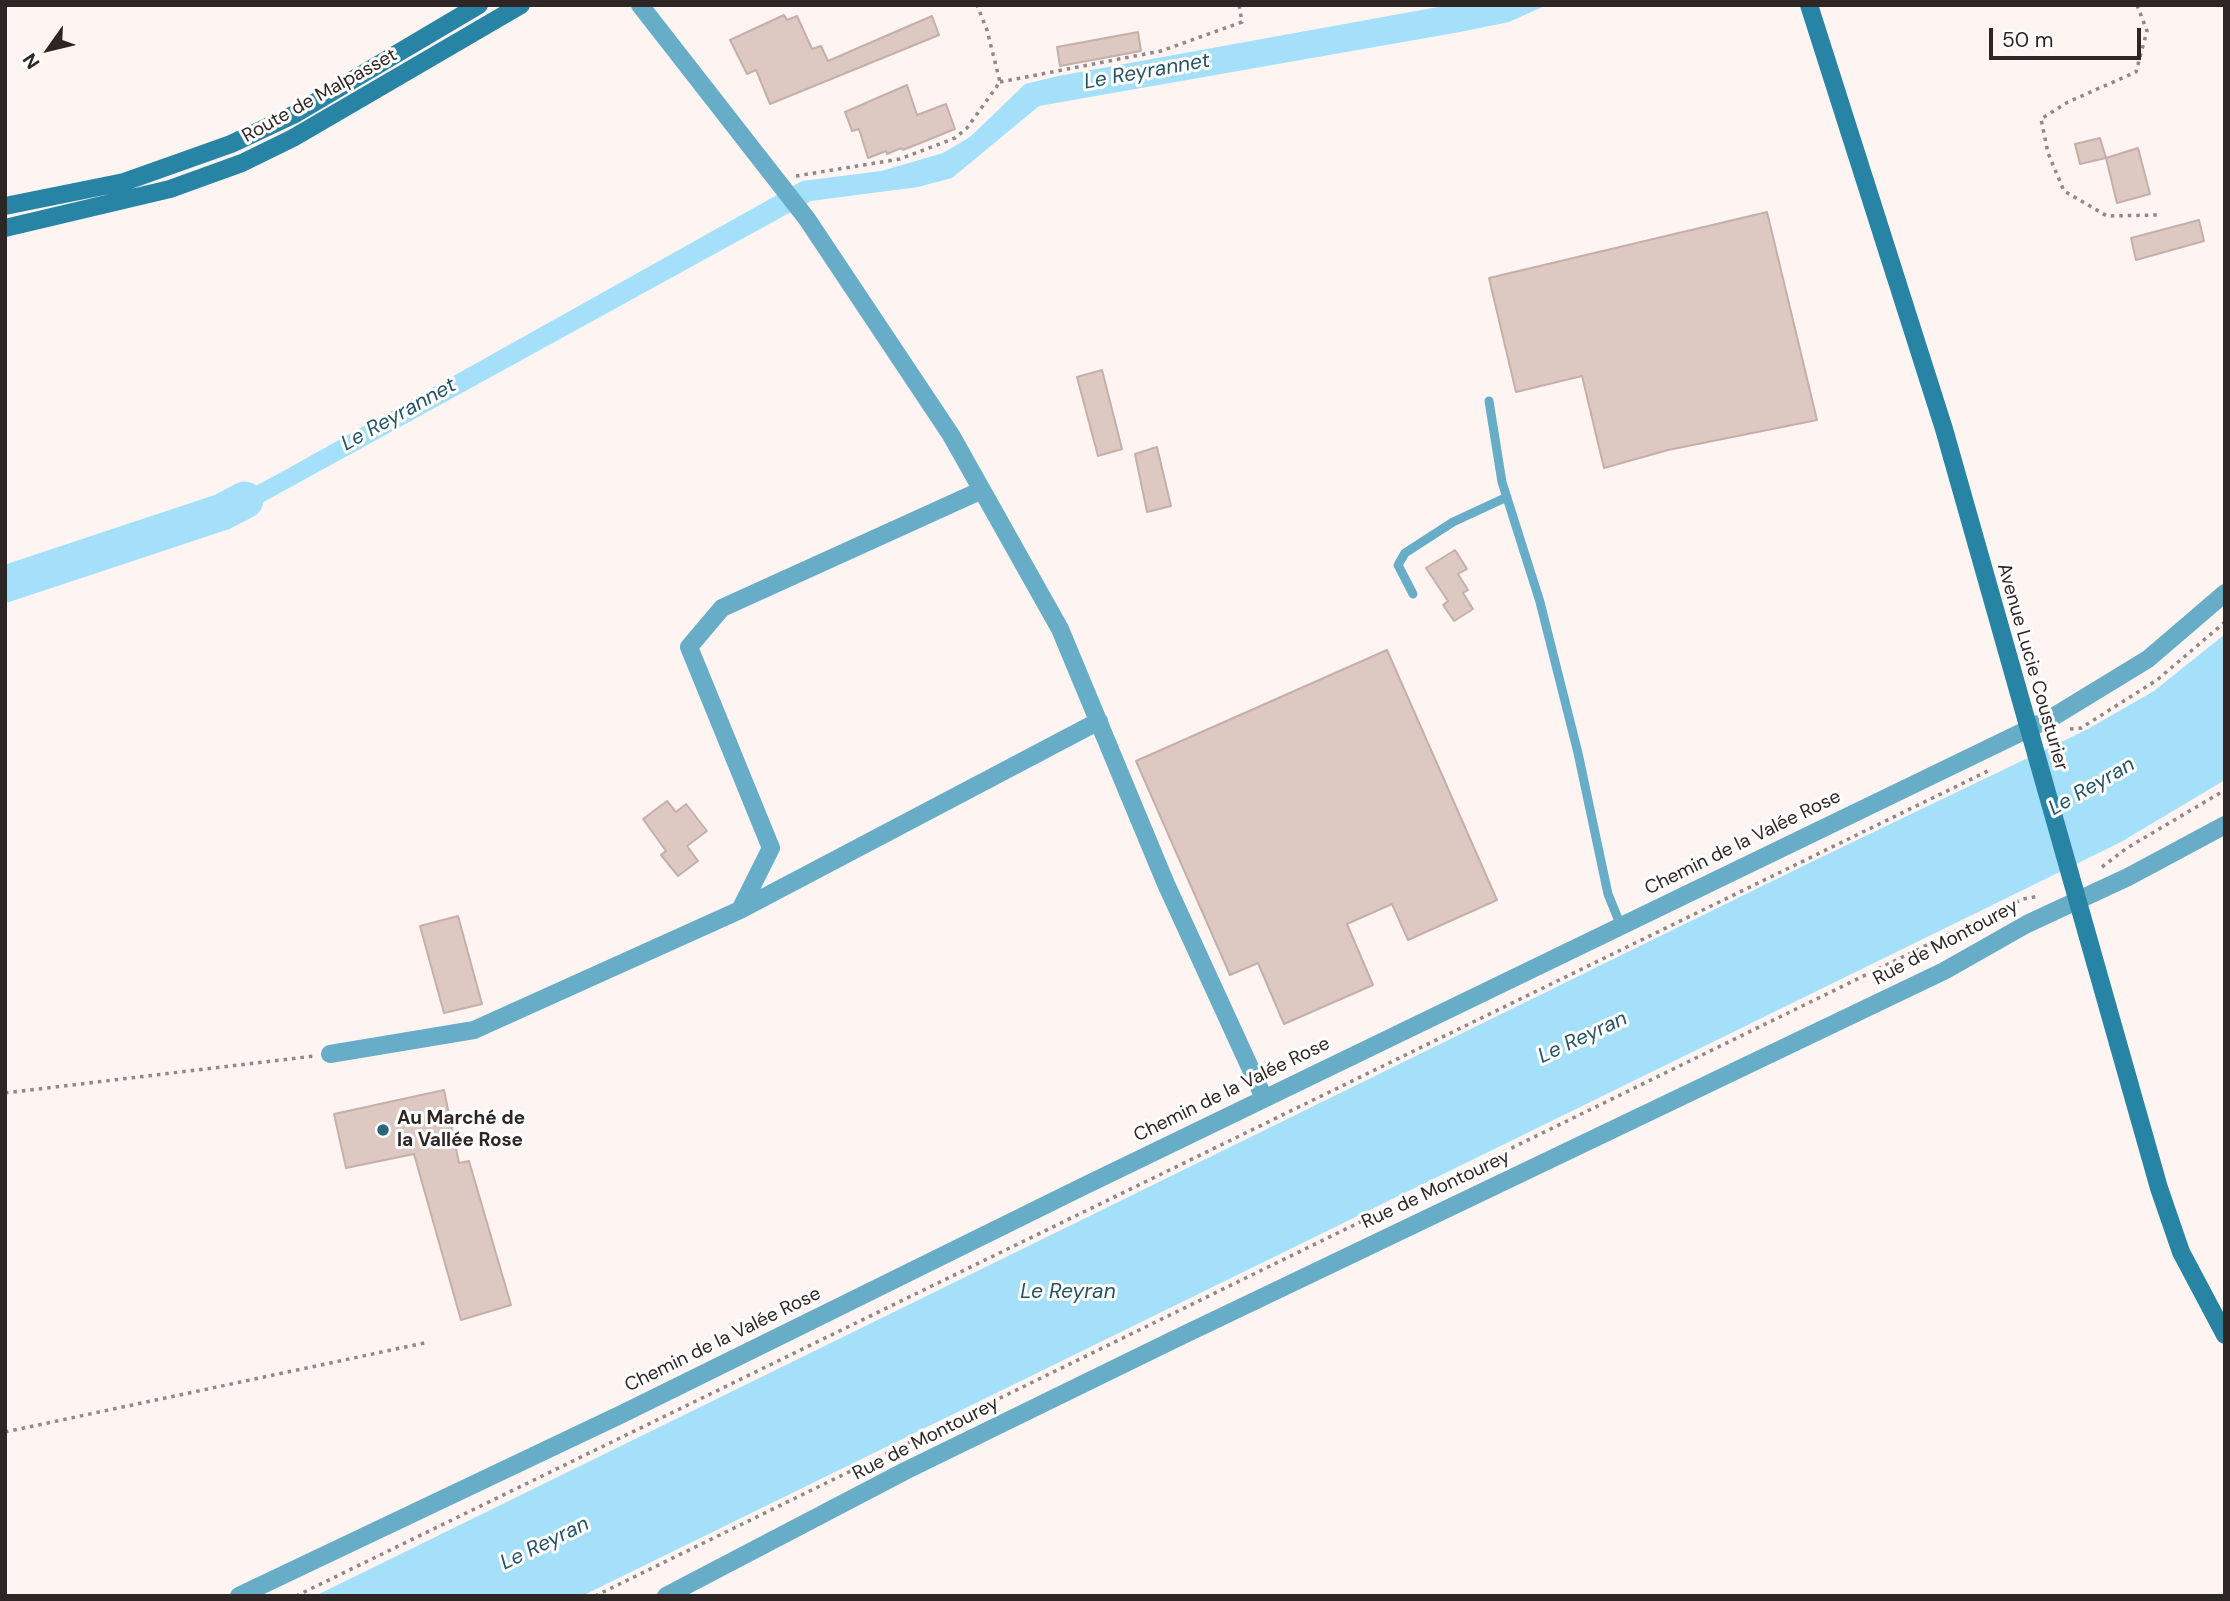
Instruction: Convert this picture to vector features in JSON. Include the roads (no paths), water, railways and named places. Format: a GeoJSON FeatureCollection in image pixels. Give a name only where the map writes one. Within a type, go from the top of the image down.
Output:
{"type":"FeatureCollection","features":[{"type":"Feature","properties":{"kind":"main road","name":"Route de Malpasset"},"geometry":{"type":"LineString","coordinates":[[5,206],[124,182],[231,144],[295,114],[479,5]]}},
{"type":"Feature","properties":{"kind":"main road","name":"Route de Malpasset"},"geometry":{"type":"LineString","coordinates":[[5,228],[170,188],[242,163],[293,138],[521,5]]}},
{"type":"Feature","properties":{"kind":"main road","name":"Avenue Lucie Cousturier"},"geometry":{"type":"LineString","coordinates":[[1808,5],[1944,429],[2164,1201],[2181,1252],[2225,1335]]}},
{"type":"Feature","properties":{"kind":"street"},"geometry":{"type":"LineString","coordinates":[[640,5],[777,179],[951,435],[982,489],[1060,629],[1166,884],[1264,1098]]}},
{"type":"Feature","properties":{"kind":"street"},"geometry":{"type":"LineString","coordinates":[[740,910],[771,848],[689,646],[722,608],[982,489]]}},
{"type":"Feature","properties":{"kind":"street","name":"Chemin de la Valée Rose"},"geometry":{"type":"LineString","coordinates":[[239,1596],[624,1413],[1264,1098],[2053,717],[2148,659],[2225,593]]}},
{"type":"Feature","properties":{"kind":"street"},"geometry":{"type":"LineString","coordinates":[[330,1054],[474,1030],[740,910],[1099,721]]}},
{"type":"Feature","properties":{"kind":"street","name":"Rue de Montourey"},"geometry":{"type":"LineString","coordinates":[[667,1596],[905,1471],[1172,1340],[1944,971],[2027,924],[2128,877],[2225,825]]}},
{"type":"Feature","properties":{"kind":"lane"},"geometry":{"type":"LineString","coordinates":[[1489,401],[1497,459],[1540,602],[1578,753],[1608,894],[1621,926]]}},
{"type":"Feature","properties":{"kind":"lane"},"geometry":{"type":"LineString","coordinates":[[1413,594],[1398,565],[1405,553],[1453,522],[1507,497]]}},
{"type":"Feature","properties":{"kind":"water","name":"Le Reyrannet"},"geometry":{"type":"Polygon","coordinates":[[[1449,5],[1547,5],[1509,22],[1460,32],[1039,106],[952,178],[918,187],[811,201],[229,521],[200,524],[196,512],[213,509],[287,469],[802,181],[881,171],[943,153],[970,137],[1025,84],[1449,5]]]}},
{"type":"Feature","properties":{"kind":"water","name":"Le Reyran"},"geometry":{"type":"Polygon","coordinates":[[[2225,634],[2225,780],[2121,842],[582,1596],[315,1596],[1805,865],[2086,730],[2154,691],[2225,634]]]}},
{"type":"Feature","properties":{"kind":"waterway","name":"Le Reyrannet"},"geometry":{"type":"LineString","coordinates":[[5,584],[222,512],[245,500]]}},
{"type":"Feature","properties":{"kind":"place","name":"Au Marché de la Vallée Rose"},"geometry":{"type":"Point","coordinates":[383,1130]}}]}
